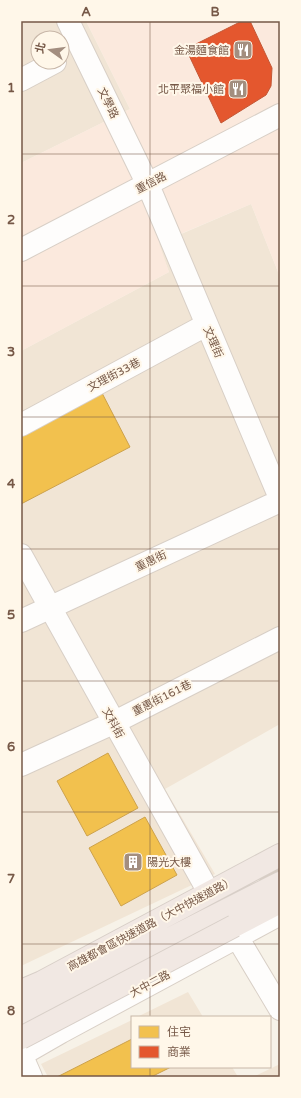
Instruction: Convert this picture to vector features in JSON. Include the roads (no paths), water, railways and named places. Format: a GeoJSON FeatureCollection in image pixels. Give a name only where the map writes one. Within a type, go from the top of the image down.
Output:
{"type":"FeatureCollection","features":[{"type":"Feature","properties":{"kind":"highway","name":"高雄都會區快速道路（大中快速道路）"},"geometry":{"type":"LineString","coordinates":[[21,991],[31,983],[280,855]]}},
{"type":"Feature","properties":{"kind":"highway"},"geometry":{"type":"LineString","coordinates":[[21,1014],[280,883]]}},
{"type":"Feature","properties":{"kind":"highway"},"geometry":{"type":"LineString","coordinates":[[21,1038],[280,902]]}},
{"type":"Feature","properties":{"kind":"highway"},"geometry":{"type":"LineString","coordinates":[[21,996],[31,983]]}},
{"type":"Feature","properties":{"kind":"street","name":"文學路"},"geometry":{"type":"LineString","coordinates":[[68,21],[148,185]]}},
{"type":"Feature","properties":{"kind":"street"},"geometry":{"type":"LineString","coordinates":[[70,54],[81,48]]}},
{"type":"Feature","properties":{"kind":"street"},"geometry":{"type":"LineString","coordinates":[[21,80],[40,70]]}},
{"type":"Feature","properties":{"kind":"street","name":"重信路"},"geometry":{"type":"LineString","coordinates":[[21,250],[280,115]]}},
{"type":"Feature","properties":{"kind":"street","name":"文理街"},"geometry":{"type":"LineString","coordinates":[[148,185],[280,499]]}},
{"type":"Feature","properties":{"kind":"street","name":"文理街33巷"},"geometry":{"type":"LineString","coordinates":[[21,425],[206,325]]}},
{"type":"Feature","properties":{"kind":"street","name":"重惠街"},"geometry":{"type":"LineString","coordinates":[[21,621],[280,499]]}},
{"type":"Feature","properties":{"kind":"street","name":"文科街"},"geometry":{"type":"LineString","coordinates":[[21,555],[113,723],[207,889]]}},
{"type":"Feature","properties":{"kind":"street","name":"重惠街161巷"},"geometry":{"type":"LineString","coordinates":[[21,765],[113,723],[280,638]]}},
{"type":"Feature","properties":{"kind":"street"},"geometry":{"type":"LineString","coordinates":[[31,983],[280,850]]}},
{"type":"Feature","properties":{"kind":"street","name":"大中二路"},"geometry":{"type":"LineString","coordinates":[[21,1055],[280,914]]}},
{"type":"Feature","properties":{"kind":"street"},"geometry":{"type":"LineString","coordinates":[[237,938],[280,1009]]}},
{"type":"Feature","properties":{"kind":"street"},"geometry":{"type":"LineString","coordinates":[[21,1055],[31,1077]]}},
{"type":"Feature","properties":{"kind":"tunnel"},"geometry":{"type":"LineString","coordinates":[[202,912],[280,867]]}},
{"type":"Feature","properties":{"kind":"place","name":"金湯麵食館"},"geometry":{"type":"Point","coordinates":[243,50]}},
{"type":"Feature","properties":{"kind":"place","name":"北平聚福小館"},"geometry":{"type":"Point","coordinates":[238,89]}},
{"type":"Feature","properties":{"kind":"place","name":"陽光大樓"},"geometry":{"type":"Point","coordinates":[133,862]}}]}
